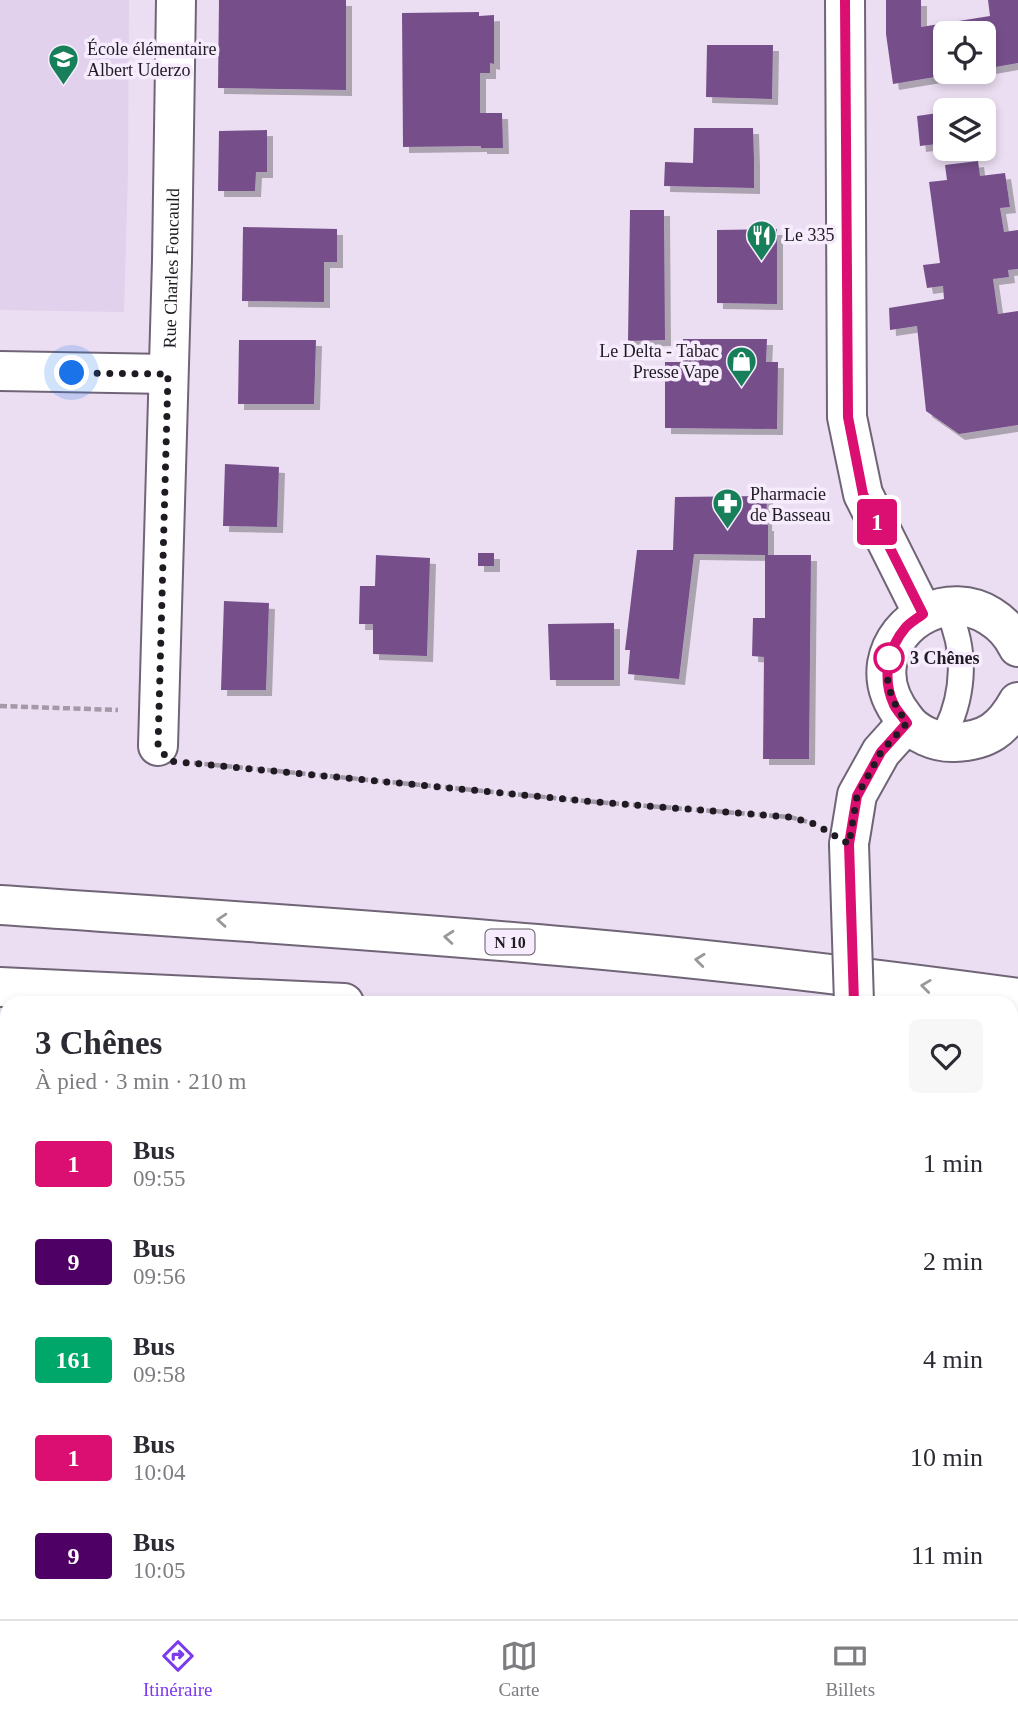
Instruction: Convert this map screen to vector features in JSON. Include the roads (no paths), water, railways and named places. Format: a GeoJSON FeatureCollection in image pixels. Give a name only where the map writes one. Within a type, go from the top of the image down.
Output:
{"type":"FeatureCollection","features":[{"type":"Feature","properties":{"kind":"main road","name":"Rue Charles Foucauld"},"geometry":{"type":"LineString","coordinates":[[158,729],[172,260],[176,0]]}},
{"type":"Feature","properties":{"kind":"main road"},"geometry":{"type":"LineString","coordinates":[[845,0],[848,417],[863,494],[934,610]]}},
{"type":"Feature","properties":{"kind":"main road"},"geometry":{"type":"LineString","coordinates":[[0,371],[168,374]]}},
{"type":"Feature","properties":{"kind":"main road"},"geometry":{"type":"LineString","coordinates":[[1018,647],[1000,622],[984,612],[964,606],[934,610],[907,626],[894,644],[887,664],[891,696],[907,723],[924,736],[946,743],[969,742],[1004,735],[1008,719],[1018,702]]}},
{"type":"Feature","properties":{"kind":"main road"},"geometry":{"type":"LineString","coordinates":[[854,996],[849,844],[857,796],[881,752],[907,723]]}},
{"type":"Feature","properties":{"kind":"main road","name":"N 10"},"geometry":{"type":"LineString","coordinates":[[0,905],[385,931],[573,947],[750,965],[994,996]]}},
{"type":"Feature","properties":{"kind":"main road"},"geometry":{"type":"LineString","coordinates":[[0,988],[183,996]]}},
{"type":"Feature","properties":{"kind":"lane"},"geometry":{"type":"LineString","coordinates":[[934,610],[954,624],[961,672],[958,699],[949,726],[940,741]]}},
{"type":"Feature","properties":{"kind":"place","name":"École élémentaire Albert Uderzo"},"geometry":{"type":"Point","coordinates":[64,86]}},
{"type":"Feature","properties":{"kind":"place","name":"Le 335"},"geometry":{"type":"Point","coordinates":[761,262]}},
{"type":"Feature","properties":{"kind":"place","name":"Le Delta - Tabac Presse Vape"},"geometry":{"type":"Point","coordinates":[742,388]}},
{"type":"Feature","properties":{"kind":"place","name":"Pharmacie de Basseau"},"geometry":{"type":"Point","coordinates":[727,531]}},
{"type":"Feature","properties":{"kind":"place","name":"3 Chênes"},"geometry":{"type":"Point","coordinates":[889,658]}}]}
